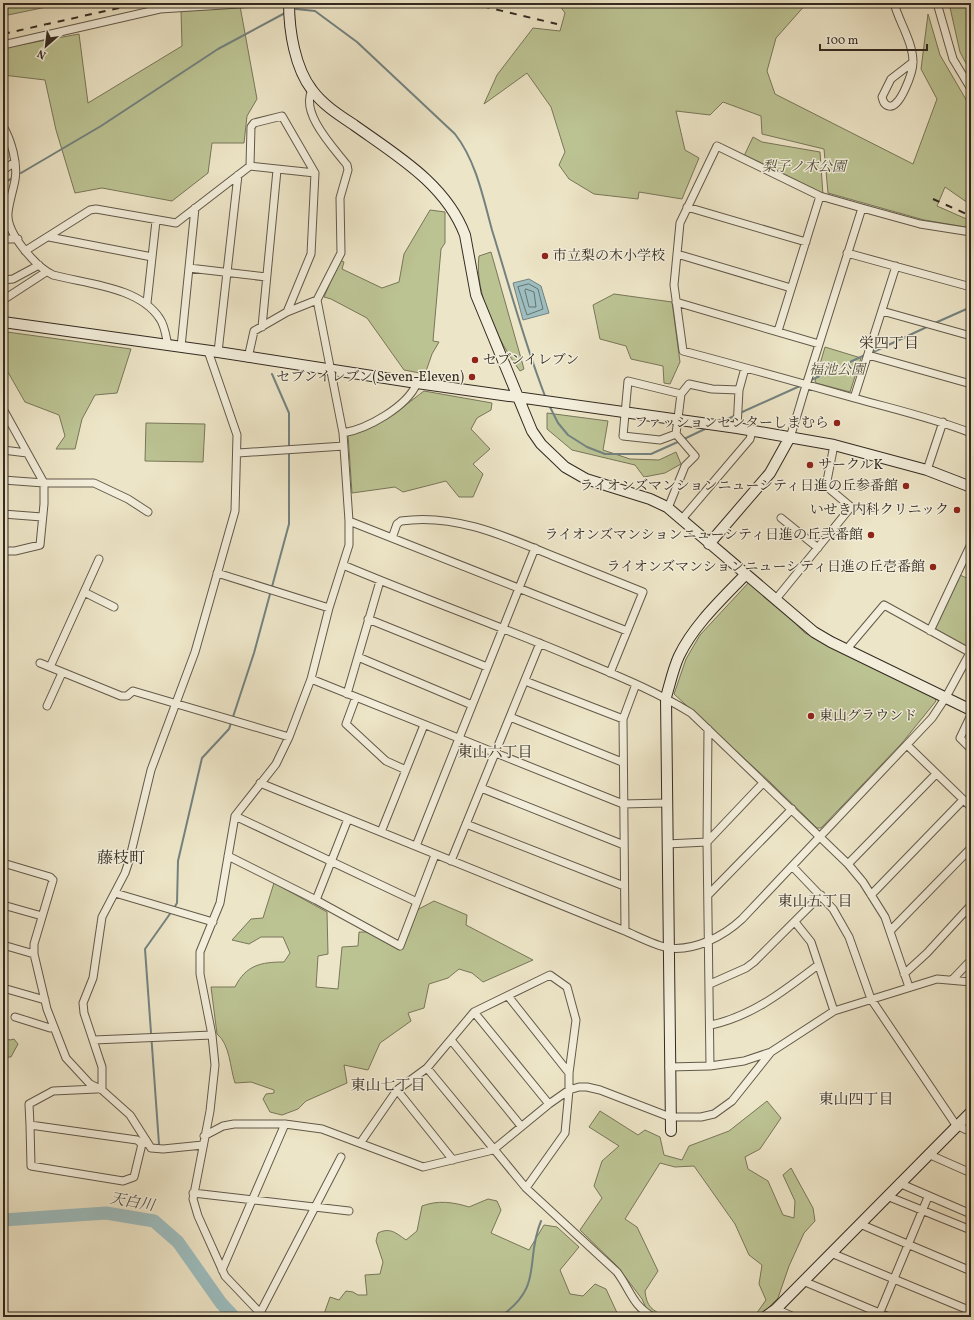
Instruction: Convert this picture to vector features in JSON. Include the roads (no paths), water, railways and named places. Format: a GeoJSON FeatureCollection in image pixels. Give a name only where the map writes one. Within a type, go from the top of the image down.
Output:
{"type":"FeatureCollection","features":[{"type":"Feature","properties":{"kind":"street"},"geometry":{"type":"LineString","coordinates":[[3,45],[160,9],[255,3]]}},
{"type":"Feature","properties":{"kind":"street"},"geometry":{"type":"LineString","coordinates":[[288,3],[289,17],[298,61],[312,90],[327,106],[420,172],[456,214],[465,235],[476,295],[532,430],[541,444],[566,467],[586,478],[650,499],[668,508],[745,575],[776,599],[814,632],[846,650],[971,710]]}},
{"type":"Feature","properties":{"kind":"street"},"geometry":{"type":"LineString","coordinates":[[894,3],[912,53],[913,62],[910,76],[898,102],[892,106],[888,106],[884,103],[882,97],[887,83],[913,62]]}},
{"type":"Feature","properties":{"kind":"street"},"geometry":{"type":"LineString","coordinates":[[937,3],[953,59],[971,89]]}},
{"type":"Feature","properties":{"kind":"street"},"geometry":{"type":"LineString","coordinates":[[312,90],[308,97],[310,109],[320,129],[347,164],[348,170],[340,198],[341,253],[317,300],[343,433],[350,538],[343,566],[329,608],[311,679],[290,737],[276,764],[235,816],[220,904],[200,952],[200,974],[212,1035],[215,1080],[193,1199],[198,1216],[222,1270],[230,1283],[262,1315],[341,1157]]}},
{"type":"Feature","properties":{"kind":"street"},"geometry":{"type":"LineString","coordinates":[[250,166],[251,127],[254,123],[282,116],[315,173],[312,254],[287,312]]}},
{"type":"Feature","properties":{"kind":"street"},"geometry":{"type":"LineString","coordinates":[[3,126],[8,135],[15,162],[16,178],[7,214],[9,223],[25,251],[46,272],[129,295],[147,303],[161,319],[168,346]]}},
{"type":"Feature","properties":{"kind":"street"},"geometry":{"type":"LineString","coordinates":[[971,232],[920,224],[820,196],[717,146],[680,223],[674,286],[683,351],[943,422],[971,433]]}},
{"type":"Feature","properties":{"kind":"street"},"geometry":{"type":"LineString","coordinates":[[3,170],[15,162]]}},
{"type":"Feature","properties":{"kind":"street"},"geometry":{"type":"LineString","coordinates":[[25,251],[90,210],[96,209],[156,221],[176,223],[250,166],[315,173]]}},
{"type":"Feature","properties":{"kind":"street"},"geometry":{"type":"LineString","coordinates":[[262,327],[277,170]]}},
{"type":"Feature","properties":{"kind":"street"},"geometry":{"type":"LineString","coordinates":[[218,352],[238,175]]}},
{"type":"Feature","properties":{"kind":"street"},"geometry":{"type":"LineString","coordinates":[[778,332],[820,196]]}},
{"type":"Feature","properties":{"kind":"street"},"geometry":{"type":"LineString","coordinates":[[687,207],[806,242]]}},
{"type":"Feature","properties":{"kind":"street"},"geometry":{"type":"LineString","coordinates":[[181,347],[196,208]]}},
{"type":"Feature","properties":{"kind":"street"},"geometry":{"type":"LineString","coordinates":[[709,544],[770,474],[790,437],[862,208]]}},
{"type":"Feature","properties":{"kind":"street"},"geometry":{"type":"LineString","coordinates":[[147,303],[156,221]]}},
{"type":"Feature","properties":{"kind":"street"},"geometry":{"type":"LineString","coordinates":[[49,237],[152,256]]}},
{"type":"Feature","properties":{"kind":"street"},"geometry":{"type":"LineString","coordinates":[[3,239],[18,239]]}},
{"type":"Feature","properties":{"kind":"street"},"geometry":{"type":"LineString","coordinates":[[848,253],[971,286]]}},
{"type":"Feature","properties":{"kind":"street"},"geometry":{"type":"LineString","coordinates":[[677,254],[791,288]]}},
{"type":"Feature","properties":{"kind":"street"},"geometry":{"type":"LineString","coordinates":[[3,280],[13,280],[39,265]]}},
{"type":"Feature","properties":{"kind":"street"},"geometry":{"type":"LineString","coordinates":[[854,398],[896,266]]}},
{"type":"Feature","properties":{"kind":"street"},"geometry":{"type":"LineString","coordinates":[[189,268],[266,277]]}},
{"type":"Feature","properties":{"kind":"street"},"geometry":{"type":"LineString","coordinates":[[3,300],[46,272]]}},
{"type":"Feature","properties":{"kind":"street"},"geometry":{"type":"LineString","coordinates":[[248,358],[252,333],[287,312],[317,300]]}},
{"type":"Feature","properties":{"kind":"street"},"geometry":{"type":"LineString","coordinates":[[676,302],[819,344]]}},
{"type":"Feature","properties":{"kind":"street"},"geometry":{"type":"LineString","coordinates":[[882,311],[971,336]]}},
{"type":"Feature","properties":{"kind":"street"},"geometry":{"type":"LineString","coordinates":[[3,322],[218,352],[248,358],[737,428],[790,437],[834,445],[927,470],[971,487]]}},
{"type":"Feature","properties":{"kind":"street"},"geometry":{"type":"LineString","coordinates":[[100,1089],[102,1067],[84,1013],[83,1003],[93,978],[102,917],[115,893],[129,861],[152,770],[195,652],[235,511],[238,453],[237,435],[208,351]]}},
{"type":"Feature","properties":{"kind":"street"},"geometry":{"type":"LineString","coordinates":[[868,355],[971,384]]}},
{"type":"Feature","properties":{"kind":"street"},"geometry":{"type":"LineString","coordinates":[[737,428],[739,390],[745,368]]}},
{"type":"Feature","properties":{"kind":"street"},"geometry":{"type":"LineString","coordinates":[[676,434],[660,440],[623,436],[628,381],[681,394]]}},
{"type":"Feature","properties":{"kind":"street"},"geometry":{"type":"LineString","coordinates":[[343,433],[357,430],[380,418],[414,391],[417,383]]}},
{"type":"Feature","properties":{"kind":"street"},"geometry":{"type":"LineString","coordinates":[[676,434],[679,420],[681,394],[689,384],[712,389],[739,390]]}},
{"type":"Feature","properties":{"kind":"street"},"geometry":{"type":"LineString","coordinates":[[3,409],[6,418],[28,453],[44,483],[40,545],[15,551],[3,551]]}},
{"type":"Feature","properties":{"kind":"street"},"geometry":{"type":"LineString","coordinates":[[927,470],[943,422]]}},
{"type":"Feature","properties":{"kind":"street"},"geometry":{"type":"LineString","coordinates":[[682,519],[750,439],[752,431]]}},
{"type":"Feature","properties":{"kind":"street"},"geometry":{"type":"LineString","coordinates":[[668,508],[685,466],[695,456],[676,434]]}},
{"type":"Feature","properties":{"kind":"street"},"geometry":{"type":"LineString","coordinates":[[776,599],[851,507],[826,486],[834,445]]}},
{"type":"Feature","properties":{"kind":"street"},"geometry":{"type":"LineString","coordinates":[[238,453],[344,446]]}},
{"type":"Feature","properties":{"kind":"street"},"geometry":{"type":"LineString","coordinates":[[3,450],[28,453]]}},
{"type":"Feature","properties":{"kind":"street"},"geometry":{"type":"LineString","coordinates":[[3,480],[44,483],[94,483],[128,499],[148,512]]}},
{"type":"Feature","properties":{"kind":"street"},"geometry":{"type":"LineString","coordinates":[[3,514],[42,517]]}},
{"type":"Feature","properties":{"kind":"street"},"geometry":{"type":"LineString","coordinates":[[781,518],[818,548]]}},
{"type":"Feature","properties":{"kind":"street"},"geometry":{"type":"LineString","coordinates":[[392,538],[397,524],[401,521],[438,520],[463,524],[490,531],[643,592],[610,673]]}},
{"type":"Feature","properties":{"kind":"street"},"geometry":{"type":"LineString","coordinates":[[349,521],[627,631]]}},
{"type":"Feature","properties":{"kind":"street"},"geometry":{"type":"LineString","coordinates":[[930,631],[971,544]]}},
{"type":"Feature","properties":{"kind":"street"},"geometry":{"type":"LineString","coordinates":[[416,846],[535,548]]}},
{"type":"Feature","properties":{"kind":"street"},"geometry":{"type":"LineString","coordinates":[[50,668],[99,559]]}},
{"type":"Feature","properties":{"kind":"street"},"geometry":{"type":"LineString","coordinates":[[343,566],[540,643],[666,697],[690,713],[848,864],[885,917],[909,987]]}},
{"type":"Feature","properties":{"kind":"street"},"geometry":{"type":"LineString","coordinates":[[217,573],[329,608]]}},
{"type":"Feature","properties":{"kind":"street"},"geometry":{"type":"LineString","coordinates":[[671,1131],[669,1067],[666,697],[680,656],[691,636],[713,608],[745,575]]}},
{"type":"Feature","properties":{"kind":"street"},"geometry":{"type":"LineString","coordinates":[[347,694],[380,581]]}},
{"type":"Feature","properties":{"kind":"street"},"geometry":{"type":"LineString","coordinates":[[84,592],[114,606]]}},
{"type":"Feature","properties":{"kind":"street"},"geometry":{"type":"LineString","coordinates":[[260,783],[668,948],[684,946],[719,936],[734,926],[932,718],[946,698],[971,652],[884,605],[846,650]]}},
{"type":"Feature","properties":{"kind":"street"},"geometry":{"type":"LineString","coordinates":[[368,619],[488,667]]}},
{"type":"Feature","properties":{"kind":"street"},"geometry":{"type":"LineString","coordinates":[[451,861],[540,643]]}},
{"type":"Feature","properties":{"kind":"street"},"geometry":{"type":"LineString","coordinates":[[358,657],[472,705]]}},
{"type":"Feature","properties":{"kind":"street"},"geometry":{"type":"LineString","coordinates":[[40,663],[121,696],[127,696],[133,691],[290,737]]}},
{"type":"Feature","properties":{"kind":"street"},"geometry":{"type":"LineString","coordinates":[[47,706],[62,673]]}},
{"type":"Feature","properties":{"kind":"street"},"geometry":{"type":"LineString","coordinates":[[311,679],[623,804],[666,803]]}},
{"type":"Feature","properties":{"kind":"street"},"geometry":{"type":"LineString","coordinates":[[525,681],[623,719]]}},
{"type":"Feature","properties":{"kind":"street"},"geometry":{"type":"LineString","coordinates":[[625,931],[622,762],[623,719],[636,684]]}},
{"type":"Feature","properties":{"kind":"street"},"geometry":{"type":"LineString","coordinates":[[356,697],[346,724],[386,762],[406,770]]}},
{"type":"Feature","properties":{"kind":"street"},"geometry":{"type":"LineString","coordinates":[[971,715],[960,738],[971,749]]}},
{"type":"Feature","properties":{"kind":"street"},"geometry":{"type":"LineString","coordinates":[[510,717],[622,762]]}},
{"type":"Feature","properties":{"kind":"street"},"geometry":{"type":"LineString","coordinates":[[381,832],[424,725]]}},
{"type":"Feature","properties":{"kind":"street"},"geometry":{"type":"LineString","coordinates":[[708,729],[707,842],[711,1025],[710,1066]]}},
{"type":"Feature","properties":{"kind":"street"},"geometry":{"type":"LineString","coordinates":[[907,745],[971,807]]}},
{"type":"Feature","properties":{"kind":"street"},"geometry":{"type":"LineString","coordinates":[[848,864],[936,774]]}},
{"type":"Feature","properties":{"kind":"street"},"geometry":{"type":"LineString","coordinates":[[667,844],[707,842],[763,783]]}},
{"type":"Feature","properties":{"kind":"street"},"geometry":{"type":"LineString","coordinates":[[481,788],[624,845]]}},
{"type":"Feature","properties":{"kind":"street"},"geometry":{"type":"LineString","coordinates":[[871,895],[963,800]]}},
{"type":"Feature","properties":{"kind":"street"},"geometry":{"type":"LineString","coordinates":[[709,894],[792,810]]}},
{"type":"Feature","properties":{"kind":"street"},"geometry":{"type":"LineString","coordinates":[[235,816],[417,902]]}},
{"type":"Feature","properties":{"kind":"street"},"geometry":{"type":"LineString","coordinates":[[316,900],[348,819]]}},
{"type":"Feature","properties":{"kind":"street"},"geometry":{"type":"LineString","coordinates":[[466,824],[624,886]]}},
{"type":"Feature","properties":{"kind":"street"},"geometry":{"type":"LineString","coordinates":[[890,931],[971,848]]}},
{"type":"Feature","properties":{"kind":"street"},"geometry":{"type":"LineString","coordinates":[[228,856],[316,900],[400,946],[435,854]]}},
{"type":"Feature","properties":{"kind":"street"},"geometry":{"type":"LineString","coordinates":[[3,863],[50,877],[53,880],[34,944],[34,954],[45,1000],[54,1027],[66,1058],[90,1084],[100,1089],[130,1115],[144,1144],[134,1177],[123,1181],[31,1166],[29,1104],[54,1091],[100,1089]]}},
{"type":"Feature","properties":{"kind":"street"},"geometry":{"type":"LineString","coordinates":[[792,866],[833,909],[849,937],[871,999],[956,1126],[971,1132]]}},
{"type":"Feature","properties":{"kind":"street"},"geometry":{"type":"LineString","coordinates":[[115,893],[213,922]]}},
{"type":"Feature","properties":{"kind":"street"},"geometry":{"type":"LineString","coordinates":[[710,984],[746,968],[761,956],[821,895]]}},
{"type":"Feature","properties":{"kind":"street"},"geometry":{"type":"LineString","coordinates":[[3,904],[42,916]]}},
{"type":"Feature","properties":{"kind":"street"},"geometry":{"type":"LineString","coordinates":[[904,974],[927,953],[971,905]]}},
{"type":"Feature","properties":{"kind":"street"},"geometry":{"type":"LineString","coordinates":[[794,922],[809,938],[834,1011]]}},
{"type":"Feature","properties":{"kind":"street"},"geometry":{"type":"LineString","coordinates":[[3,945],[34,954]]}},
{"type":"Feature","properties":{"kind":"street"},"geometry":{"type":"LineString","coordinates":[[952,980],[971,960]]}},
{"type":"Feature","properties":{"kind":"street"},"geometry":{"type":"LineString","coordinates":[[711,1025],[760,1006],[781,994],[818,965]]}},
{"type":"Feature","properties":{"kind":"street"},"geometry":{"type":"LineString","coordinates":[[361,1142],[397,1090],[427,1068],[474,1012],[550,975],[567,986],[576,1020],[569,1073],[570,1090],[565,1133],[526,1188]]}},
{"type":"Feature","properties":{"kind":"street"},"geometry":{"type":"LineString","coordinates":[[669,1067],[710,1066],[738,1062],[772,1052],[834,1011],[937,979],[971,982]]}},
{"type":"Feature","properties":{"kind":"street"},"geometry":{"type":"LineString","coordinates":[[3,988],[45,1000]]}},
{"type":"Feature","properties":{"kind":"street"},"geometry":{"type":"LineString","coordinates":[[508,996],[569,1073]]}},
{"type":"Feature","properties":{"kind":"street"},"geometry":{"type":"LineString","coordinates":[[474,1012],[549,1104]]}},
{"type":"Feature","properties":{"kind":"street"},"geometry":{"type":"LineString","coordinates":[[15,1017],[50,1028],[54,1027]]}},
{"type":"Feature","properties":{"kind":"street"},"geometry":{"type":"LineString","coordinates":[[94,1040],[212,1035]]}},
{"type":"Feature","properties":{"kind":"street"},"geometry":{"type":"LineString","coordinates":[[450,1040],[521,1126]]}},
{"type":"Feature","properties":{"kind":"street"},"geometry":{"type":"LineString","coordinates":[[204,1136],[223,1126],[234,1124],[285,1124],[322,1129],[361,1142],[423,1167],[493,1150],[549,1104],[570,1090],[587,1086],[670,1117],[701,1117],[714,1114],[732,1101],[772,1052]]}},
{"type":"Feature","properties":{"kind":"street"},"geometry":{"type":"LineString","coordinates":[[427,1068],[493,1150],[526,1188],[617,1272],[626,1284],[635,1303],[642,1311],[653,1317]]}},
{"type":"Feature","properties":{"kind":"street"},"geometry":{"type":"LineString","coordinates":[[397,1090],[453,1160]]}},
{"type":"Feature","properties":{"kind":"street"},"geometry":{"type":"LineString","coordinates":[[765,1317],[776,1309],[888,1196],[898,1183],[971,1112]]}},
{"type":"Feature","properties":{"kind":"street"},"geometry":{"type":"LineString","coordinates":[[222,1270],[285,1124]]}},
{"type":"Feature","properties":{"kind":"street"},"geometry":{"type":"LineString","coordinates":[[30,1125],[137,1140],[157,1149],[203,1145]]}},
{"type":"Feature","properties":{"kind":"street"},"geometry":{"type":"LineString","coordinates":[[928,1154],[971,1173]]}},
{"type":"Feature","properties":{"kind":"street"},"geometry":{"type":"LineString","coordinates":[[898,1183],[971,1214]]}},
{"type":"Feature","properties":{"kind":"street"},"geometry":{"type":"LineString","coordinates":[[193,1193],[349,1211]]}},
{"type":"Feature","properties":{"kind":"street"},"geometry":{"type":"LineString","coordinates":[[888,1196],[971,1230]]}},
{"type":"Feature","properties":{"kind":"street"},"geometry":{"type":"LineString","coordinates":[[879,1315],[928,1197]]}},
{"type":"Feature","properties":{"kind":"street"},"geometry":{"type":"LineString","coordinates":[[860,1224],[971,1271]]}},
{"type":"Feature","properties":{"kind":"street"},"geometry":{"type":"LineString","coordinates":[[831,1253],[971,1311]]}},
{"type":"Feature","properties":{"kind":"street"},"geometry":{"type":"LineString","coordinates":[[803,1281],[879,1315],[889,1317]]}},
{"type":"Feature","properties":{"kind":"street"},"geometry":{"type":"LineString","coordinates":[[776,1309],[794,1317]]}},
{"type":"Feature","properties":{"kind":"water"},"geometry":{"type":"Polygon","coordinates":[[[3,136],[8,158],[3,161],[3,136]]]}},
{"type":"Feature","properties":{"kind":"water"},"geometry":{"type":"Polygon","coordinates":[[[529,279],[541,286],[549,313],[523,320],[513,283],[529,279]]]}},
{"type":"Feature","properties":{"kind":"waterway"},"geometry":{"type":"LineString","coordinates":[[296,9],[315,11],[357,42],[455,134],[474,168],[530,355],[545,396]]}},
{"type":"Feature","properties":{"kind":"waterway"},"geometry":{"type":"LineString","coordinates":[[21,173],[101,126],[218,49],[285,13]]}},
{"type":"Feature","properties":{"kind":"waterway"},"geometry":{"type":"LineString","coordinates":[[3,183],[13,178]]}},
{"type":"Feature","properties":{"kind":"waterway"},"geometry":{"type":"LineString","coordinates":[[935,323],[971,307]]}},
{"type":"Feature","properties":{"kind":"waterway"},"geometry":{"type":"LineString","coordinates":[[871,353],[929,326]]}},
{"type":"Feature","properties":{"kind":"waterway"},"geometry":{"type":"LineString","coordinates":[[809,381],[865,355]]}},
{"type":"Feature","properties":{"kind":"waterway"},"geometry":{"type":"LineString","coordinates":[[272,374],[289,413],[289,447]]}},
{"type":"Feature","properties":{"kind":"waterway"},"geometry":{"type":"LineString","coordinates":[[740,413],[800,386]]}},
{"type":"Feature","properties":{"kind":"waterway"},"geometry":{"type":"LineString","coordinates":[[550,407],[558,423],[568,435],[587,447],[605,454],[651,454],[680,441]]}},
{"type":"Feature","properties":{"kind":"waterway"},"geometry":{"type":"LineString","coordinates":[[722,422],[736,415]]}},
{"type":"Feature","properties":{"kind":"waterway"},"geometry":{"type":"LineString","coordinates":[[684,439],[707,428]]}},
{"type":"Feature","properties":{"kind":"waterway"},"geometry":{"type":"LineString","coordinates":[[174,908],[177,903],[178,861],[202,758],[229,729],[254,653],[289,524],[289,451]]}},
{"type":"Feature","properties":{"kind":"waterway"},"geometry":{"type":"LineString","coordinates":[[159,1144],[145,949],[172,911]]}},
{"type":"Feature","properties":{"kind":"waterway","name":"天白川"},"geometry":{"type":"LineString","coordinates":[[3,1220],[106,1213],[154,1221],[178,1242],[221,1303],[234,1317]]}},
{"type":"Feature","properties":{"kind":"waterway"},"geometry":{"type":"LineString","coordinates":[[500,1317],[514,1305],[523,1294],[528,1283],[536,1236],[541,1221]]}},
{"type":"Feature","properties":{"kind":"railway"},"geometry":{"type":"LineString","coordinates":[[3,34],[141,3]]}},
{"type":"Feature","properties":{"kind":"railway"},"geometry":{"type":"LineString","coordinates":[[469,3],[557,24]]}},
{"type":"Feature","properties":{"kind":"railway"},"geometry":{"type":"LineString","coordinates":[[933,199],[971,216]]}},
{"type":"Feature","properties":{"kind":"place","name":"市立梨の木小学校"},"geometry":{"type":"Point","coordinates":[545,256]}},
{"type":"Feature","properties":{"kind":"place","name":"セブンイレブン"},"geometry":{"type":"Point","coordinates":[475,360]}},
{"type":"Feature","properties":{"kind":"place","name":"セブンイレブン(Seven-Eleven)"},"geometry":{"type":"Point","coordinates":[472,377]}},
{"type":"Feature","properties":{"kind":"place","name":"ファッションセンターしまむら"},"geometry":{"type":"Point","coordinates":[837,423]}},
{"type":"Feature","properties":{"kind":"place","name":"サークルK"},"geometry":{"type":"Point","coordinates":[810,465]}},
{"type":"Feature","properties":{"kind":"place","name":"ライオンズマンションニューシティ日進の丘参番館"},"geometry":{"type":"Point","coordinates":[906,486]}},
{"type":"Feature","properties":{"kind":"place","name":"いせき内科クリニック"},"geometry":{"type":"Point","coordinates":[957,510]}},
{"type":"Feature","properties":{"kind":"place","name":"ライオンズマンションニューシティ日進の丘弐番館"},"geometry":{"type":"Point","coordinates":[871,535]}},
{"type":"Feature","properties":{"kind":"place","name":"ライオンズマンションニューシティ日進の丘壱番館"},"geometry":{"type":"Point","coordinates":[933,567]}},
{"type":"Feature","properties":{"kind":"place","name":"東山グラウンド"},"geometry":{"type":"Point","coordinates":[811,716]}},
{"type":"Feature","properties":{"kind":"district","name":"栄四丁目"},"geometry":{"type":"Point","coordinates":[889,344]}},
{"type":"Feature","properties":{"kind":"district","name":"東山六丁目"},"geometry":{"type":"Point","coordinates":[495,753]}},
{"type":"Feature","properties":{"kind":"district","name":"藤枝町"},"geometry":{"type":"Point","coordinates":[121,859]}},
{"type":"Feature","properties":{"kind":"district","name":"東山五丁目"},"geometry":{"type":"Point","coordinates":[815,902]}},
{"type":"Feature","properties":{"kind":"district","name":"東山七丁目"},"geometry":{"type":"Point","coordinates":[388,1086]}},
{"type":"Feature","properties":{"kind":"district","name":"東山四丁目"},"geometry":{"type":"Point","coordinates":[856,1100]}},
{"type":"Feature","properties":{"kind":"park label","name":"梨子ノ木公園"},"geometry":{"type":"Point","coordinates":[804,167]}},
{"type":"Feature","properties":{"kind":"park label","name":"福池公園"},"geometry":{"type":"Point","coordinates":[837,370]}}]}
